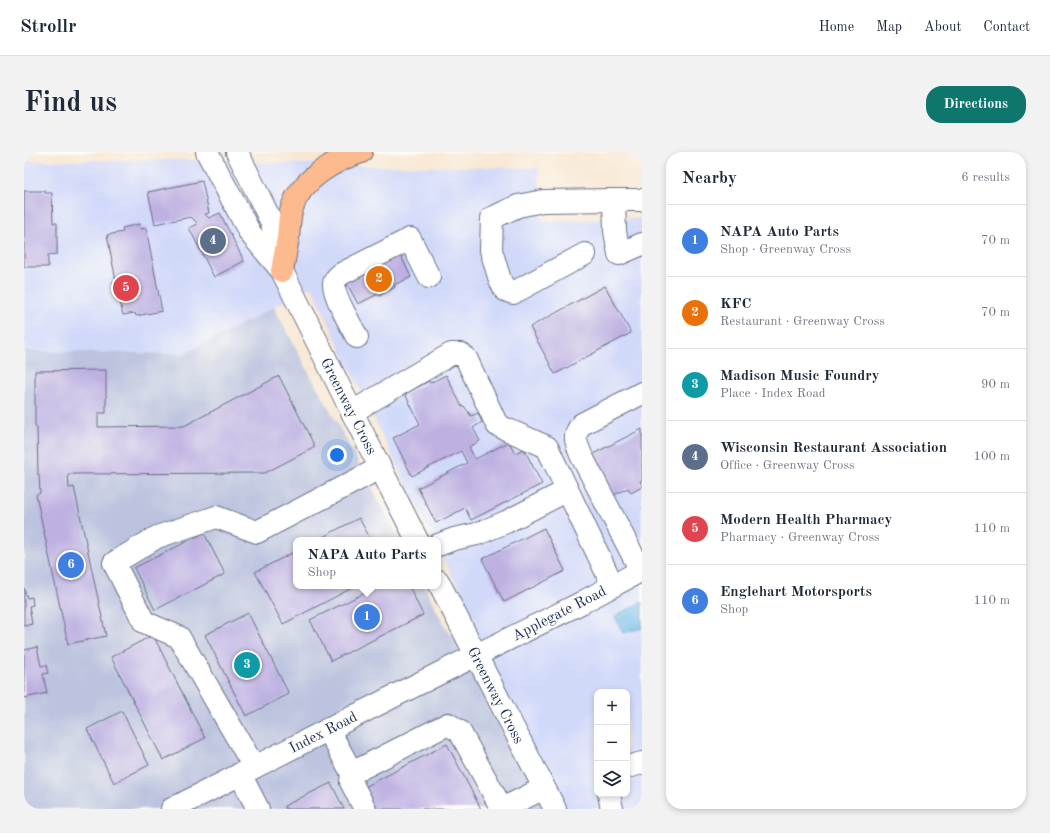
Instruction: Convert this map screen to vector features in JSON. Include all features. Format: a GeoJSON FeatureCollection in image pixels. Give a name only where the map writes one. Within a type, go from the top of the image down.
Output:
{"type":"FeatureCollection","features":[{"type":"Feature","properties":{"kind":"main road"},"geometry":{"type":"LineString","coordinates":[[282,271],[292,208],[296,197],[322,171],[340,160],[362,152]]}},
{"type":"Feature","properties":{"kind":"street","name":"Greenway Cross"},"geometry":{"type":"LineString","coordinates":[[207,152],[250,233],[282,271],[415,537]]}},
{"type":"Feature","properties":{"kind":"street","name":"Greenway Cross"},"geometry":{"type":"LineString","coordinates":[[237,152],[272,223],[282,271]]}},
{"type":"Feature","properties":{"kind":"street"},"geometry":{"type":"LineString","coordinates":[[614,200],[615,232],[619,254],[642,244]]}},
{"type":"Feature","properties":{"kind":"street"},"geometry":{"type":"LineString","coordinates":[[585,254],[513,293],[505,290],[500,280],[491,250],[492,218],[518,206],[543,201],[642,200]]}},
{"type":"Feature","properties":{"kind":"street"},"geometry":{"type":"LineString","coordinates":[[357,337],[336,296],[334,284],[335,279],[341,274],[410,239],[429,277]]}},
{"type":"Feature","properties":{"kind":"street"},"geometry":{"type":"LineString","coordinates":[[352,412],[452,354],[461,354],[466,358],[497,425],[547,447],[614,586]]}},
{"type":"Feature","properties":{"kind":"street"},"geometry":{"type":"LineString","coordinates":[[642,393],[582,424],[577,430],[575,439],[581,454],[642,571]]}},
{"type":"Feature","properties":{"kind":"street"},"geometry":{"type":"LineString","coordinates":[[258,809],[247,771],[179,637],[144,622],[114,563],[158,537],[216,517],[257,532],[380,468]]}},
{"type":"Feature","properties":{"kind":"street"},"geometry":{"type":"LineString","coordinates":[[441,544],[454,538],[477,534],[506,522],[568,490]]}},
{"type":"Feature","properties":{"kind":"street","name":"Applegate Road"},"geometry":{"type":"LineString","coordinates":[[476,656],[642,571]]}},
{"type":"Feature","properties":{"kind":"street","name":"Greenway Cross"},"geometry":{"type":"LineString","coordinates":[[441,587],[555,809]]}},
{"type":"Feature","properties":{"kind":"street","name":"Index Road"},"geometry":{"type":"LineString","coordinates":[[172,809],[328,729],[476,656]]}},
{"type":"Feature","properties":{"kind":"street"},"geometry":{"type":"LineString","coordinates":[[352,773],[448,724],[460,732],[502,809],[544,788]]}},
{"type":"Feature","properties":{"kind":"street"},"geometry":{"type":"LineString","coordinates":[[328,729],[352,773],[351,782],[365,809]]}},
{"type":"Feature","properties":{"kind":"street"},"geometry":{"type":"LineString","coordinates":[[630,766],[642,763]]}},
{"type":"Feature","properties":{"kind":"street"},"geometry":{"type":"LineString","coordinates":[[610,797],[612,809]]}},
{"type":"Feature","properties":{"kind":"shaded area"},"geometry":{"type":"Polygon","coordinates":[[[174,160],[376,166],[538,168],[542,221],[642,218],[642,809],[555,809],[476,655],[474,619],[441,554],[441,537],[432,537],[348,365],[312,286],[184,354],[24,351],[24,161],[174,160]]]}},
{"type":"Feature","properties":{"kind":"shaded area"},"geometry":{"type":"Polygon","coordinates":[[[274,307],[398,537],[293,537],[293,589],[426,589],[448,632],[476,655],[555,809],[24,809],[24,351],[184,354],[274,307]]]}},
{"type":"Feature","properties":{"kind":"water"},"geometry":{"type":"Polygon","coordinates":[[[642,602],[642,628],[623,633],[615,616],[642,602]]]}},
{"type":"Feature","properties":{"kind":"building"},"geometry":{"type":"Polygon","coordinates":[[[202,181],[209,213],[205,214],[209,218],[220,213],[244,261],[214,277],[189,228],[198,224],[191,217],[155,224],[148,192],[202,181]]]}},
{"type":"Feature","properties":{"kind":"building"},"geometry":{"type":"Polygon","coordinates":[[[24,191],[45,191],[45,193],[52,193],[53,223],[57,223],[57,254],[48,255],[48,267],[24,267],[24,191]]]}},
{"type":"Feature","properties":{"kind":"building"},"geometry":{"type":"Polygon","coordinates":[[[140,224],[141,229],[146,228],[162,311],[136,316],[135,313],[123,315],[119,298],[116,299],[113,282],[116,281],[107,235],[123,232],[122,228],[140,224]]]}},
{"type":"Feature","properties":{"kind":"building"},"geometry":{"type":"Polygon","coordinates":[[[400,254],[411,277],[394,285],[395,287],[379,296],[378,294],[358,304],[346,282],[400,254]]]}},
{"type":"Feature","properties":{"kind":"building"},"geometry":{"type":"Polygon","coordinates":[[[605,286],[631,333],[555,374],[530,327],[605,286]]]}},
{"type":"Feature","properties":{"kind":"building"},"geometry":{"type":"Polygon","coordinates":[[[106,370],[106,413],[98,413],[98,427],[184,426],[279,376],[315,447],[265,473],[68,474],[69,488],[74,487],[106,636],[68,644],[36,495],[40,493],[37,427],[35,427],[35,371],[106,370]]]}},
{"type":"Feature","properties":{"kind":"building"},"geometry":{"type":"Polygon","coordinates":[[[446,375],[462,407],[464,406],[471,416],[478,413],[482,422],[473,428],[480,441],[469,447],[475,459],[509,442],[515,453],[524,449],[542,484],[471,520],[465,508],[436,523],[418,488],[467,463],[461,451],[412,476],[393,438],[420,424],[405,394],[429,381],[430,383],[446,375]]]}},
{"type":"Feature","properties":{"kind":"building"},"geometry":{"type":"Polygon","coordinates":[[[642,429],[642,480],[640,481],[642,487],[631,493],[628,488],[612,496],[591,455],[642,429]]]}},
{"type":"Feature","properties":{"kind":"building"},"geometry":{"type":"Polygon","coordinates":[[[359,518],[369,537],[323,537],[359,518]]]}},
{"type":"Feature","properties":{"kind":"building"},"geometry":{"type":"Polygon","coordinates":[[[544,528],[565,571],[504,602],[482,559],[544,528]]]}},
{"type":"Feature","properties":{"kind":"building"},"geometry":{"type":"Polygon","coordinates":[[[204,533],[225,574],[155,610],[134,568],[204,533]]]}},
{"type":"Feature","properties":{"kind":"building"},"geometry":{"type":"Polygon","coordinates":[[[293,553],[293,589],[350,589],[283,624],[255,572],[293,553]]]}},
{"type":"Feature","properties":{"kind":"building"},"geometry":{"type":"Polygon","coordinates":[[[24,588],[27,598],[32,597],[33,605],[29,606],[32,624],[24,626],[24,588]]]}},
{"type":"Feature","properties":{"kind":"building"},"geometry":{"type":"Polygon","coordinates":[[[373,589],[410,589],[423,615],[331,661],[310,620],[373,589]]]}},
{"type":"Feature","properties":{"kind":"building"},"geometry":{"type":"Polygon","coordinates":[[[248,613],[289,694],[246,716],[205,635],[248,613]]]}},
{"type":"Feature","properties":{"kind":"building"},"geometry":{"type":"Polygon","coordinates":[[[153,635],[205,738],[163,760],[111,657],[153,635]]]}},
{"type":"Feature","properties":{"kind":"building"},"geometry":{"type":"Polygon","coordinates":[[[37,647],[41,666],[46,665],[48,673],[43,674],[47,693],[24,698],[24,650],[37,647]]]}},
{"type":"Feature","properties":{"kind":"building"},"geometry":{"type":"Polygon","coordinates":[[[122,711],[149,765],[114,783],[87,729],[122,711]]]}},
{"type":"Feature","properties":{"kind":"building"},"geometry":{"type":"Polygon","coordinates":[[[447,744],[481,809],[372,809],[361,789],[447,744]]]}},
{"type":"Feature","properties":{"kind":"building"},"geometry":{"type":"Polygon","coordinates":[[[331,783],[344,809],[286,809],[284,806],[331,783]]]}},
{"type":"Feature","properties":{"kind":"place","name":"Wisconsin Restaurant Association"},"geometry":{"type":"Point","coordinates":[213,241]}},
{"type":"Feature","properties":{"kind":"place","name":"KFC"},"geometry":{"type":"Point","coordinates":[379,279]}},
{"type":"Feature","properties":{"kind":"place","name":"Modern Health Pharmacy"},"geometry":{"type":"Point","coordinates":[126,288]}},
{"type":"Feature","properties":{"kind":"place","name":"Englehart Motorsports"},"geometry":{"type":"Point","coordinates":[71,565]}},
{"type":"Feature","properties":{"kind":"place","name":"NAPA Auto Parts"},"geometry":{"type":"Point","coordinates":[367,617]}},
{"type":"Feature","properties":{"kind":"place","name":"Madison Music Foundry"},"geometry":{"type":"Point","coordinates":[247,665]}}]}
